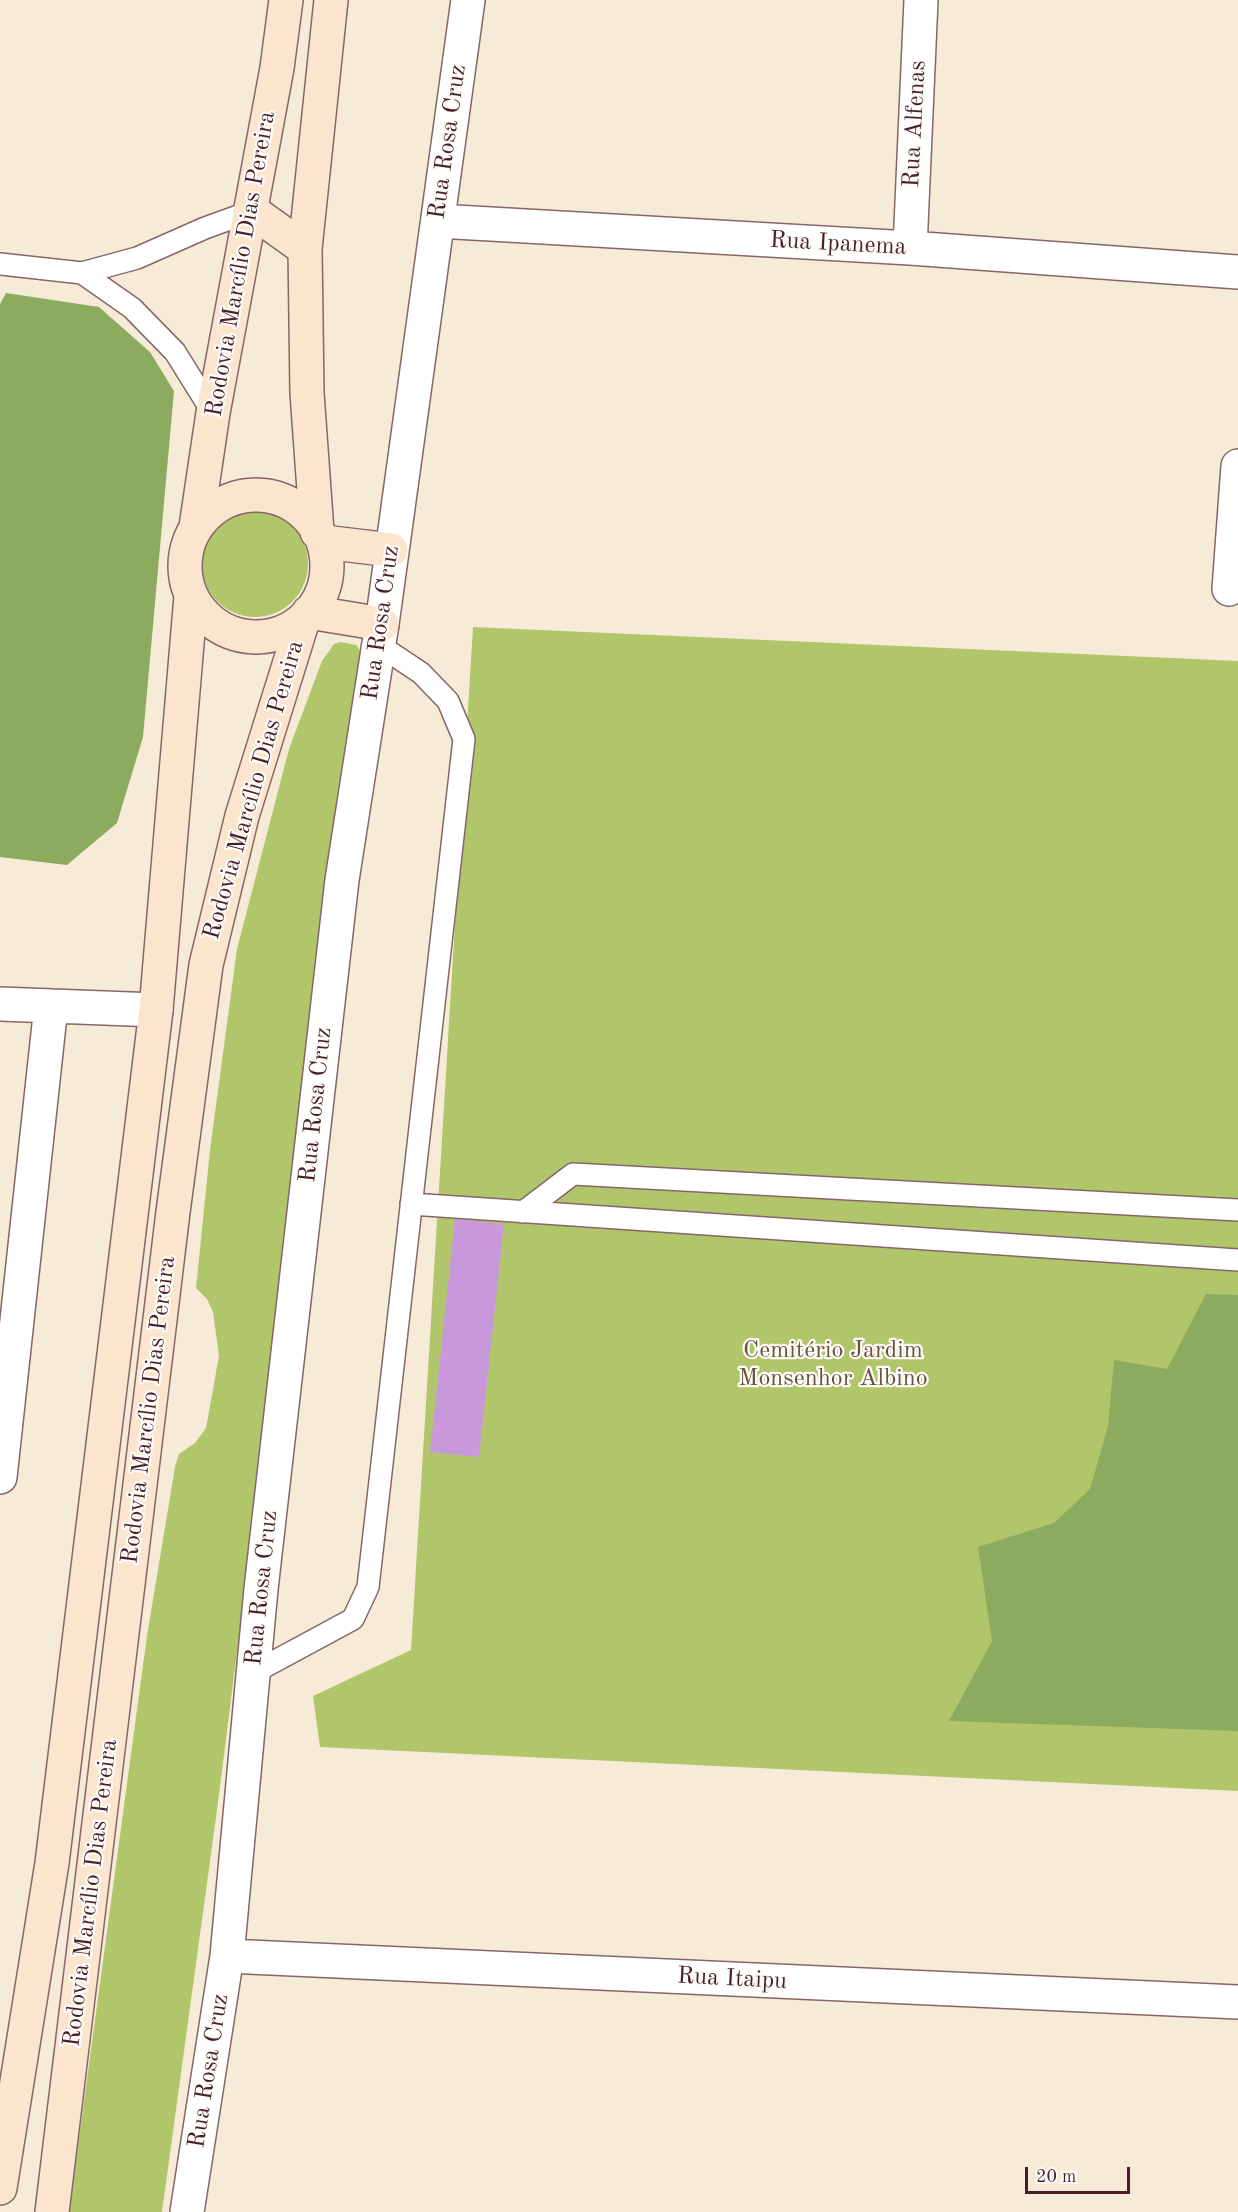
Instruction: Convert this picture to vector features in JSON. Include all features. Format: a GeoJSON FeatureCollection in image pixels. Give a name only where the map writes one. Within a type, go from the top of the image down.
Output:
{"type":"FeatureCollection","features":[{"type":"Feature","properties":{"kind":"main road","name":"Rodovia Marcílio Dias Pereira"},"geometry":{"type":"LineString","coordinates":[[196,527],[213,413],[277,68],[286,0]]}},
{"type":"Feature","properties":{"kind":"main road"},"geometry":{"type":"LineString","coordinates":[[332,0],[305,249],[307,393],[321,537],[328,570],[321,597],[306,616],[279,634],[251,638],[224,630],[201,613],[188,589],[184,562],[191,535],[208,512],[232,498],[260,494],[287,501],[309,518],[321,537],[391,550]]}},
{"type":"Feature","properties":{"kind":"main road"},"geometry":{"type":"LineString","coordinates":[[252,212],[305,249]]}},
{"type":"Feature","properties":{"kind":"main road","name":"Rodovia Marcílio Dias Pereira"},"geometry":{"type":"LineString","coordinates":[[0,2188],[52,1863],[156,1010],[191,596]]}},
{"type":"Feature","properties":{"kind":"main road","name":"Rodovia Marcílio Dias Pereira"},"geometry":{"type":"LineString","coordinates":[[52,2212],[171,1224],[206,965],[242,816],[306,616]]}},
{"type":"Feature","properties":{"kind":"main road"},"geometry":{"type":"LineString","coordinates":[[306,616],[381,635]]}},
{"type":"Feature","properties":{"kind":"street","name":"Rua Rosa Cruz"},"geometry":{"type":"LineString","coordinates":[[187,2212],[227,1956],[253,1672],[342,880],[381,635],[468,0]]}},
{"type":"Feature","properties":{"kind":"street","name":"Rua Alfenas"},"geometry":{"type":"LineString","coordinates":[[910,248],[921,0]]}},
{"type":"Feature","properties":{"kind":"street","name":"Rua Ipanema"},"geometry":{"type":"LineString","coordinates":[[438,221],[910,248],[1238,272]]}},
{"type":"Feature","properties":{"kind":"street"},"geometry":{"type":"LineString","coordinates":[[1229,589],[1238,466]]}},
{"type":"Feature","properties":{"kind":"street"},"geometry":{"type":"LineString","coordinates":[[0,1004],[156,1010]]}},
{"type":"Feature","properties":{"kind":"street"},"geometry":{"type":"LineString","coordinates":[[0,1477],[51,1006]]}},
{"type":"Feature","properties":{"kind":"street","name":"Rua Itaipu"},"geometry":{"type":"LineString","coordinates":[[227,1956],[1238,2002]]}},
{"type":"Feature","properties":{"kind":"lane"},"geometry":{"type":"LineString","coordinates":[[0,264],[82,273],[137,258],[205,228],[252,212]]}},
{"type":"Feature","properties":{"kind":"lane"},"geometry":{"type":"LineString","coordinates":[[82,273],[132,308],[175,352],[213,413]]}},
{"type":"Feature","properties":{"kind":"lane"},"geometry":{"type":"LineString","coordinates":[[253,1672],[353,1619],[368,1587],[464,739],[448,701],[381,635]]}},
{"type":"Feature","properties":{"kind":"lane"},"geometry":{"type":"LineString","coordinates":[[524,1212],[573,1174],[1238,1210]]}},
{"type":"Feature","properties":{"kind":"lane"},"geometry":{"type":"LineString","coordinates":[[411,1204],[1238,1260]]}},
{"type":"Feature","properties":{"kind":"green space"},"geometry":{"type":"Polygon","coordinates":[[[6,293],[99,307],[150,352],[174,391],[143,737],[117,823],[67,865],[0,857],[0,304],[6,293]]]}},
{"type":"Feature","properties":{"kind":"green space"},"geometry":{"type":"Polygon","coordinates":[[[255,511],[275,515],[293,526],[304,544],[308,564],[304,584],[293,602],[275,613],[255,617],[235,613],[217,602],[206,584],[202,564],[206,544],[217,526],[235,515],[255,511]]]}},
{"type":"Feature","properties":{"kind":"green space","name":"Cemitério Jardim Monsenhor Albino"},"geometry":{"type":"Polygon","coordinates":[[[473,627],[1238,661],[1238,1791],[320,1747],[313,1696],[411,1650],[473,627]]]}},
{"type":"Feature","properties":{"kind":"green space"},"geometry":{"type":"Polygon","coordinates":[[[341,642],[356,645],[363,654],[217,1810],[162,2212],[69,2212],[147,1636],[175,1467],[179,1454],[195,1443],[206,1428],[219,1356],[213,1312],[207,1299],[196,1288],[210,1150],[237,949],[289,749],[322,661],[334,644],[341,642]]]}},
{"type":"Feature","properties":{"kind":"green space"},"geometry":{"type":"Polygon","coordinates":[[[1206,1294],[1238,1295],[1238,1731],[949,1721],[992,1641],[978,1547],[1054,1523],[1090,1489],[1108,1426],[1114,1360],[1167,1369],[1206,1294]]]}},
{"type":"Feature","properties":{"kind":"building"},"geometry":{"type":"Polygon","coordinates":[[[455,1219],[504,1224],[479,1457],[430,1452],[455,1219]]]}}]}
